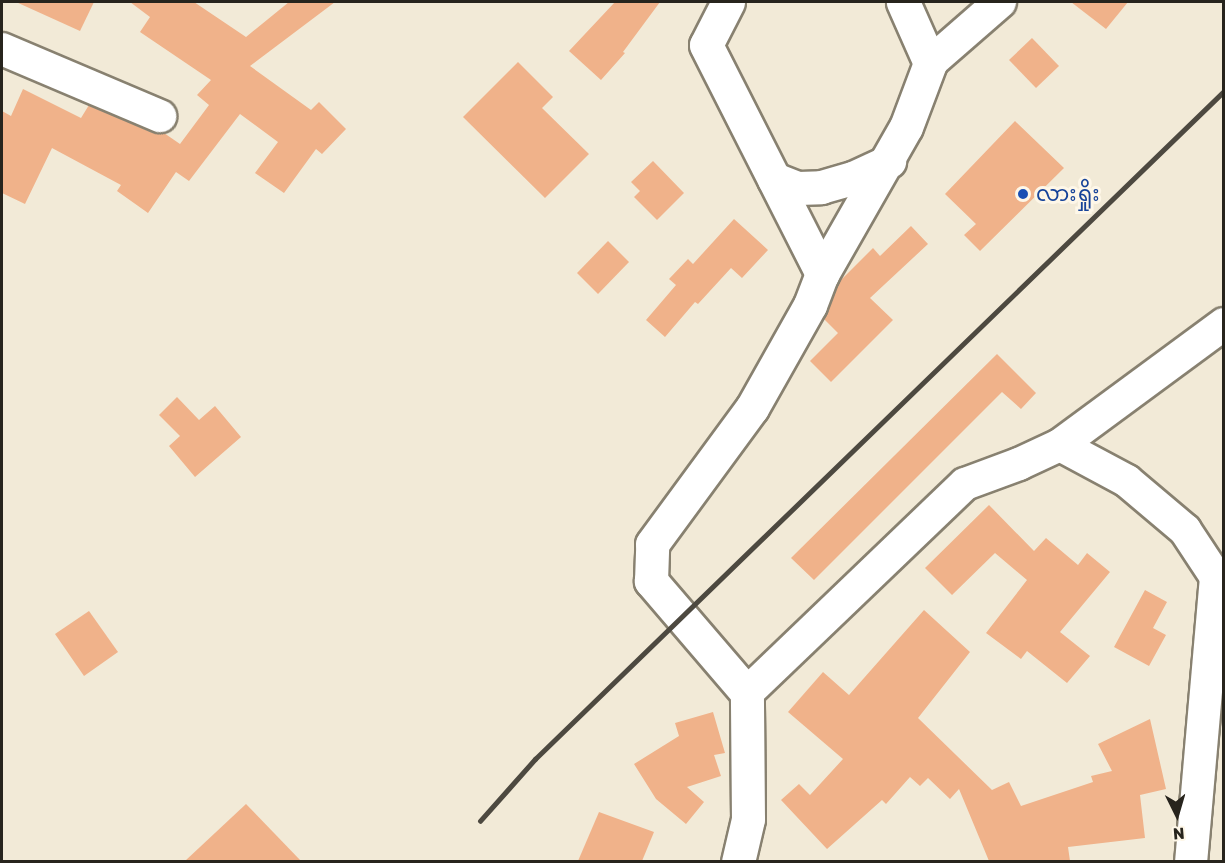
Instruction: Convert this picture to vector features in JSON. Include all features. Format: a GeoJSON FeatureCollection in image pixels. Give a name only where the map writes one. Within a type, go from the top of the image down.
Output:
{"type":"FeatureCollection","features":[{"type":"Feature","properties":{"kind":"street"},"geometry":{"type":"LineString","coordinates":[[728,2],[706,45],[822,274]]}},
{"type":"Feature","properties":{"kind":"street"},"geometry":{"type":"LineString","coordinates":[[903,2],[930,63]]}},
{"type":"Feature","properties":{"kind":"street"},"geometry":{"type":"LineString","coordinates":[[738,861],[748,819],[747,693],[651,581],[652,544],[752,408],[810,304],[822,274],[889,161],[906,127],[930,63],[1000,2]]}},
{"type":"Feature","properties":{"kind":"street"},"geometry":{"type":"LineString","coordinates":[[2,49],[159,116]]}},
{"type":"Feature","properties":{"kind":"street"},"geometry":{"type":"LineString","coordinates":[[774,179],[798,188],[821,187],[853,178],[889,161]]}},
{"type":"Feature","properties":{"kind":"street"},"geometry":{"type":"LineString","coordinates":[[747,693],[965,484],[1060,445],[1224,324]]}},
{"type":"Feature","properties":{"kind":"street"},"geometry":{"type":"LineString","coordinates":[[1060,445],[1127,481],[1185,530],[1220,578],[1214,726],[1191,861]]}},
{"type":"Feature","properties":{"kind":"building"},"geometry":{"type":"Polygon","coordinates":[[[16,2],[94,2],[80,31],[16,2]]]}},
{"type":"Feature","properties":{"kind":"building"},"geometry":{"type":"Polygon","coordinates":[[[130,2],[194,2],[246,37],[289,2],[335,2],[250,66],[311,110],[319,102],[346,129],[322,154],[316,149],[284,193],[255,173],[278,142],[240,114],[189,181],[176,172],[148,213],[117,191],[121,185],[52,148],[25,204],[2,193],[2,111],[11,116],[23,89],[81,118],[89,105],[153,133],[164,133],[180,144],[209,105],[197,95],[211,80],[140,32],[150,17],[130,2]]]}},
{"type":"Feature","properties":{"kind":"building"},"geometry":{"type":"Polygon","coordinates":[[[615,2],[660,2],[623,52],[625,53],[601,80],[569,51],[615,2]]]}},
{"type":"Feature","properties":{"kind":"building"},"geometry":{"type":"Polygon","coordinates":[[[1071,2],[1128,2],[1106,29],[1071,2]]]}},
{"type":"Feature","properties":{"kind":"building"},"geometry":{"type":"Polygon","coordinates":[[[1032,38],[1059,66],[1036,88],[1009,60],[1032,38]]]}},
{"type":"Feature","properties":{"kind":"building"},"geometry":{"type":"Polygon","coordinates":[[[518,62],[553,97],[542,108],[589,154],[545,198],[463,117],[518,62]]]}},
{"type":"Feature","properties":{"kind":"building"},"geometry":{"type":"Polygon","coordinates":[[[1015,121],[1064,168],[980,251],[964,235],[976,224],[945,194],[1015,121]]]}},
{"type":"Feature","properties":{"kind":"building"},"geometry":{"type":"Polygon","coordinates":[[[653,161],[684,193],[657,220],[634,197],[640,191],[631,182],[653,161]]]}},
{"type":"Feature","properties":{"kind":"building"},"geometry":{"type":"Polygon","coordinates":[[[734,219],[768,250],[742,278],[731,268],[698,304],[695,302],[665,337],[646,320],[676,285],[669,279],[688,259],[693,264],[734,219]]]}},
{"type":"Feature","properties":{"kind":"building"},"geometry":{"type":"Polygon","coordinates":[[[911,226],[928,244],[870,298],[893,320],[831,382],[810,361],[838,333],[824,319],[839,282],[873,248],[880,256],[911,226]]]}},
{"type":"Feature","properties":{"kind":"building"},"geometry":{"type":"Polygon","coordinates":[[[608,241],[629,262],[598,294],[577,273],[608,241]]]}},
{"type":"Feature","properties":{"kind":"building"},"geometry":{"type":"Polygon","coordinates":[[[997,354],[1036,393],[1021,409],[1002,392],[814,580],[791,558],[997,354]]]}},
{"type":"Feature","properties":{"kind":"building"},"geometry":{"type":"Polygon","coordinates":[[[177,397],[199,420],[215,406],[241,437],[195,477],[169,446],[180,436],[159,415],[177,397]]]}},
{"type":"Feature","properties":{"kind":"building"},"geometry":{"type":"Polygon","coordinates":[[[989,505],[1034,551],[1046,538],[1078,565],[1087,553],[1110,572],[1060,632],[1090,656],[1067,683],[1027,651],[1021,659],[986,633],[1027,580],[995,553],[952,595],[925,568],[989,505]]]}},
{"type":"Feature","properties":{"kind":"building"},"geometry":{"type":"Polygon","coordinates":[[[1145,590],[1167,602],[1153,628],[1166,635],[1149,666],[1114,647],[1145,590]]]}},
{"type":"Feature","properties":{"kind":"building"},"geometry":{"type":"Polygon","coordinates":[[[924,610],[970,652],[918,718],[992,790],[1009,782],[1021,806],[1093,782],[1091,776],[1112,771],[1098,744],[1150,719],[1166,789],[1140,795],[1145,838],[1068,847],[1070,861],[989,861],[959,789],[950,799],[928,778],[920,786],[910,777],[886,804],[882,800],[827,849],[781,800],[799,784],[810,795],[843,759],[788,712],[823,672],[849,695],[924,610]]]}},
{"type":"Feature","properties":{"kind":"building"},"geometry":{"type":"Polygon","coordinates":[[[89,611],[118,652],[84,676],[55,634],[89,611]]]}},
{"type":"Feature","properties":{"kind":"building"},"geometry":{"type":"Polygon","coordinates":[[[713,712],[725,753],[714,755],[721,776],[687,787],[704,802],[686,824],[656,799],[634,764],[679,736],[675,723],[713,712]]]}},
{"type":"Feature","properties":{"kind":"building"},"geometry":{"type":"Polygon","coordinates":[[[246,804],[301,861],[185,861],[246,804]]]}},
{"type":"Feature","properties":{"kind":"building"},"geometry":{"type":"Polygon","coordinates":[[[599,812],[654,832],[642,861],[578,861],[599,812]]]}},
{"type":"Feature","properties":{"kind":"railway"},"geometry":{"type":"LineString","coordinates":[[480,821],[535,759],[1224,91]]}},
{"type":"Feature","properties":{"kind":"place","name":"လားရှိုး"},"geometry":{"type":"Point","coordinates":[1023,194]}}]}
